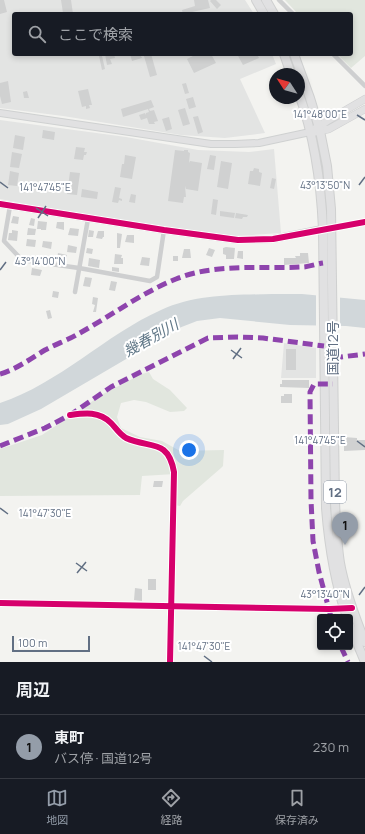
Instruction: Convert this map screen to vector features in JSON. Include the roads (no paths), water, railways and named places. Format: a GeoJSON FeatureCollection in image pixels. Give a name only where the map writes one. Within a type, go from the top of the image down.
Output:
{"type":"FeatureCollection","features":[{"type":"Feature","properties":{"kind":"highway"},"geometry":{"type":"LineString","coordinates":[[256,0],[263,12]]}},
{"type":"Feature","properties":{"kind":"highway"},"geometry":{"type":"LineString","coordinates":[[266,0],[273,12]]}},
{"type":"Feature","properties":{"kind":"highway"},"geometry":{"type":"LineString","coordinates":[[285,56],[289,68]]}},
{"type":"Feature","properties":{"kind":"highway","name":"国道12号"},"geometry":{"type":"LineString","coordinates":[[295,56],[320,128],[328,180],[332,227],[335,502],[340,564],[348,608],[347,614]]}},
{"type":"Feature","properties":{"kind":"highway","name":"国道12号"},"geometry":{"type":"LineString","coordinates":[[303,104],[316,151],[321,192],[323,229],[326,508],[330,552],[334,577],[365,642]]}},
{"type":"Feature","properties":{"kind":"highway"},"geometry":{"type":"LineString","coordinates":[[353,633],[365,662]]}},
{"type":"Feature","properties":{"kind":"main road"},"geometry":{"type":"LineString","coordinates":[[310,132],[320,128],[365,99]]}},
{"type":"Feature","properties":{"kind":"main road"},"geometry":{"type":"LineString","coordinates":[[320,128],[329,129],[365,109]]}},
{"type":"Feature","properties":{"kind":"street"},"geometry":{"type":"LineString","coordinates":[[279,0],[291,12]]}},
{"type":"Feature","properties":{"kind":"street"},"geometry":{"type":"LineString","coordinates":[[335,56],[365,86]]}},
{"type":"Feature","properties":{"kind":"street"},"geometry":{"type":"LineString","coordinates":[[0,113],[211,144],[259,143],[310,132]]}},
{"type":"Feature","properties":{"kind":"street"},"geometry":{"type":"LineString","coordinates":[[0,204],[238,240],[273,239],[365,222]]}},
{"type":"Feature","properties":{"kind":"street"},"geometry":{"type":"LineString","coordinates":[[10,206],[4,241],[22,260],[150,280],[157,276],[164,230]]}},
{"type":"Feature","properties":{"kind":"street"},"geometry":{"type":"LineString","coordinates":[[75,292],[88,218]]}},
{"type":"Feature","properties":{"kind":"street"},"geometry":{"type":"LineString","coordinates":[[70,415],[91,413],[102,416],[125,437],[158,446],[165,451],[171,459],[174,472],[170,662]]}},
{"type":"Feature","properties":{"kind":"street"},"geometry":{"type":"LineString","coordinates":[[0,603],[329,610],[348,608]]}},
{"type":"Feature","properties":{"kind":"water","name":"幾春別川"},"geometry":{"type":"Polygon","coordinates":[[[302,294],[365,300],[365,328],[346,326],[290,325],[220,318],[197,321],[179,328],[41,409],[8,424],[0,425],[0,403],[43,384],[140,320],[174,305],[202,298],[230,295],[302,294]]]}},
{"type":"Feature","properties":{"kind":"place","name":"東町"},"geometry":{"type":"Point","coordinates":[345,545]}}]}
